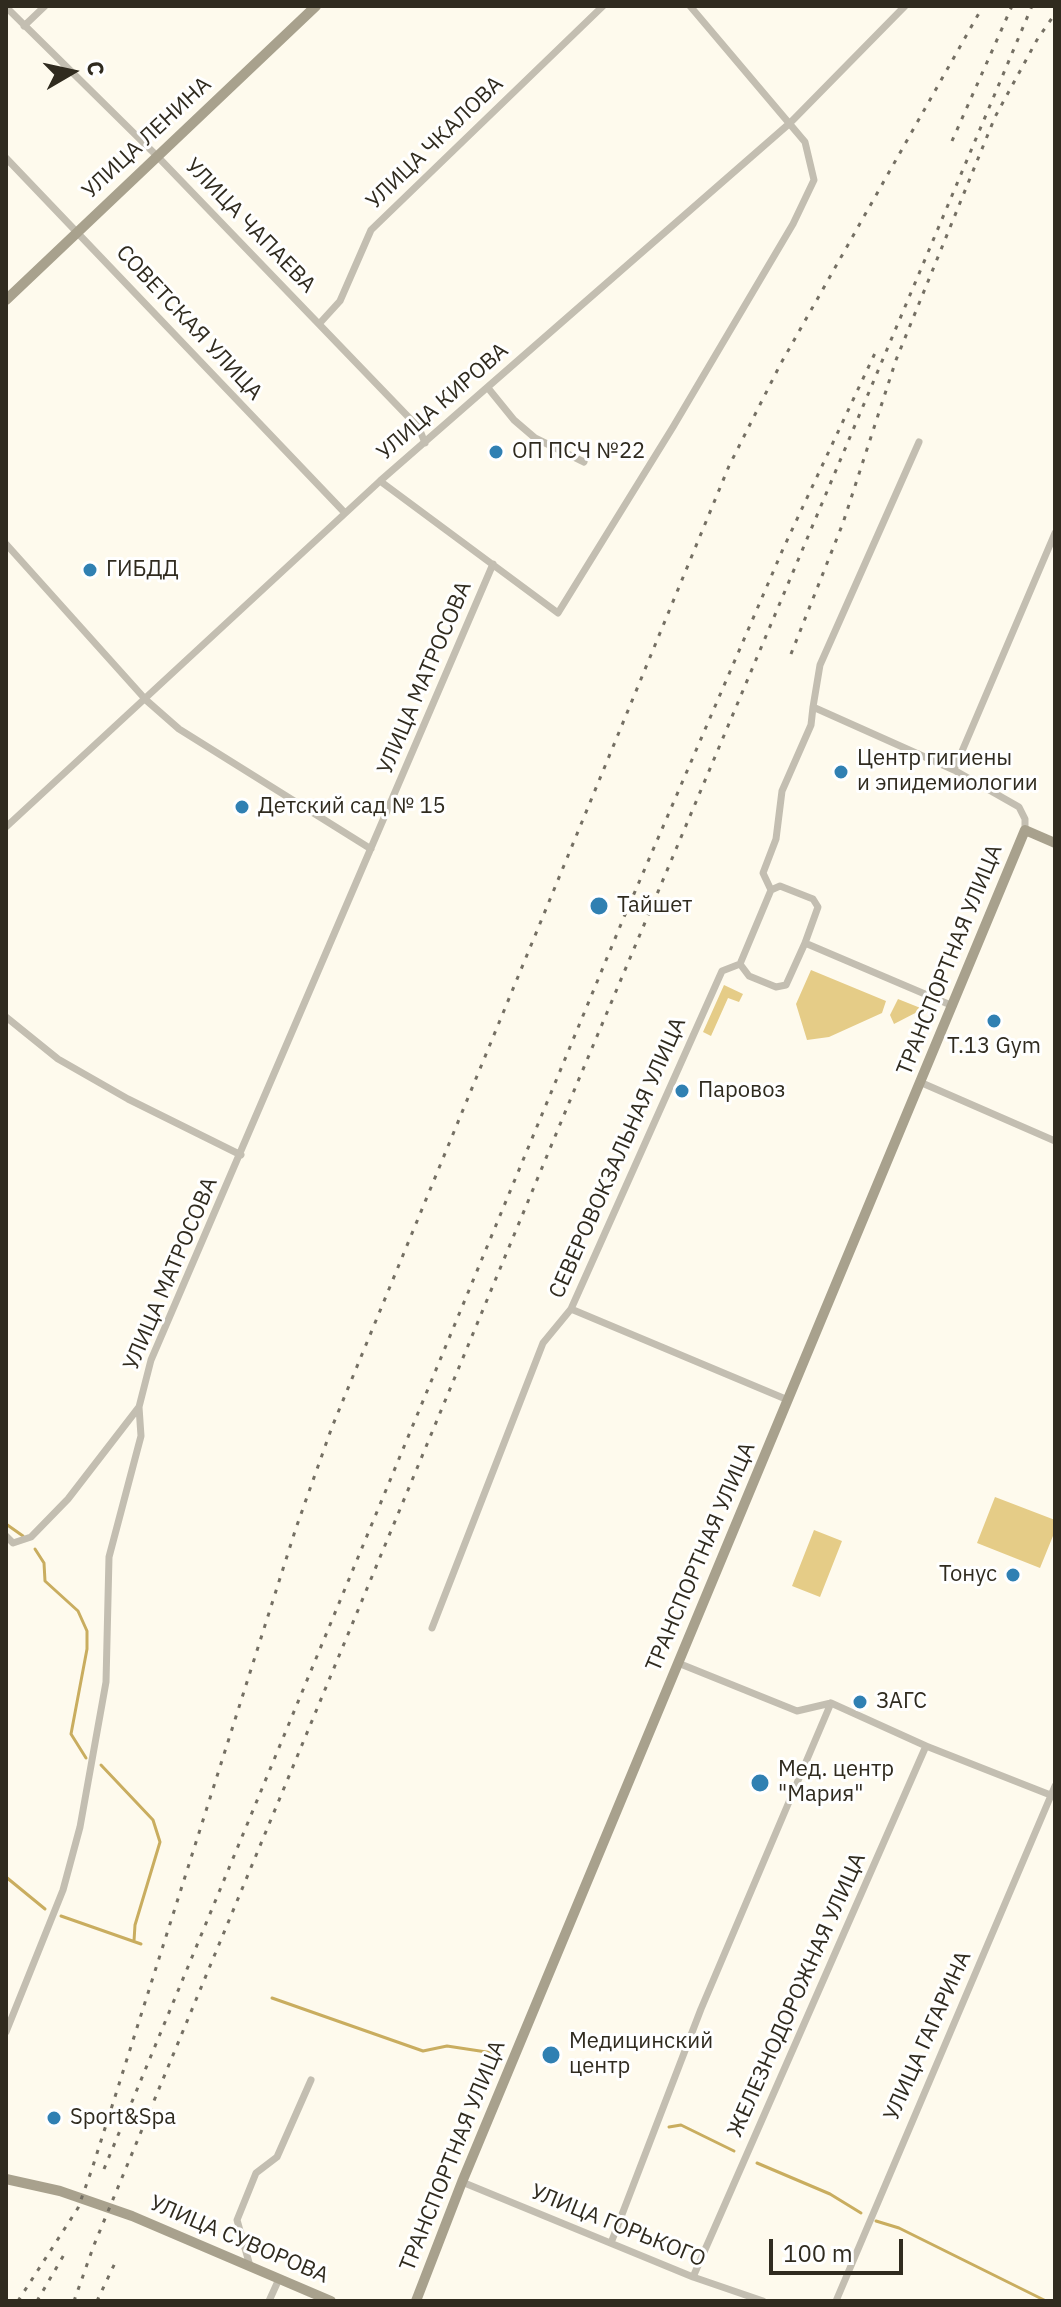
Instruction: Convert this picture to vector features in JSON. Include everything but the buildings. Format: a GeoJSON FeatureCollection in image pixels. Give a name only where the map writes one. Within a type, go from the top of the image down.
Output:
{"type":"FeatureCollection","features":[{"type":"Feature","properties":{"kind":"street"},"geometry":{"type":"LineString","coordinates":[[24,26],[45,6]]}},
{"type":"Feature","properties":{"kind":"street","name":"УЛИЦА ЛЕНИНА"},"geometry":{"type":"LineString","coordinates":[[6,300],[316,6]]}},
{"type":"Feature","properties":{"kind":"street","name":"УЛИЦА ЧКАЛОВА"},"geometry":{"type":"LineString","coordinates":[[319,324],[340,301],[371,230],[603,6]]}},
{"type":"Feature","properties":{"kind":"street"},"geometry":{"type":"LineString","coordinates":[[380,481],[558,613],[673,427],[807,198],[814,180],[805,142],[690,6]]}},
{"type":"Feature","properties":{"kind":"street","name":"УЛИЦА КИРОВА"},"geometry":{"type":"LineString","coordinates":[[6,827],[380,481],[790,123],[905,6]]}},
{"type":"Feature","properties":{"kind":"street","name":"УЛИЦА ЧАПАЕВА"},"geometry":{"type":"LineString","coordinates":[[6,7],[157,156],[419,428],[425,443]]}},
{"type":"Feature","properties":{"kind":"street","name":"СОВЕТСКАЯ УЛИЦА"},"geometry":{"type":"LineString","coordinates":[[6,158],[345,513]]}},
{"type":"Feature","properties":{"kind":"street"},"geometry":{"type":"LineString","coordinates":[[488,388],[514,420],[535,438],[584,462]]}},
{"type":"Feature","properties":{"kind":"street","name":"СЕВЕРОВОКЗАЛЬНАЯ УЛИЦА"},"geometry":{"type":"LineString","coordinates":[[432,1628],[543,1343],[571,1309],[722,971],[740,964],[771,890],[763,873],[776,839],[782,791],[811,725],[820,665],[919,442]]}},
{"type":"Feature","properties":{"kind":"street"},"geometry":{"type":"LineString","coordinates":[[954,770],[1055,533]]}},
{"type":"Feature","properties":{"kind":"street"},"geometry":{"type":"LineString","coordinates":[[6,544],[146,700],[179,729],[371,849]]}},
{"type":"Feature","properties":{"kind":"street","name":"УЛИЦА МАТРОСОВА"},"geometry":{"type":"LineString","coordinates":[[6,2032],[63,1890],[82,1818],[106,1682],[109,1557],[141,1436],[139,1407],[151,1360],[493,564]]}},
{"type":"Feature","properties":{"kind":"street"},"geometry":{"type":"LineString","coordinates":[[813,707],[954,770],[1019,807],[1025,819],[1025,830],[1055,843]]}},
{"type":"Feature","properties":{"kind":"street","name":"ТРАНСПОРТНАЯ УЛИЦА"},"geometry":{"type":"LineString","coordinates":[[416,2301],[462,2182],[1025,830]]}},
{"type":"Feature","properties":{"kind":"street"},"geometry":{"type":"LineString","coordinates":[[740,964],[749,976],[776,987],[786,985],[805,943],[818,907],[813,899],[780,886],[771,890]]}},
{"type":"Feature","properties":{"kind":"street"},"geometry":{"type":"LineString","coordinates":[[805,943],[953,1006]]}},
{"type":"Feature","properties":{"kind":"street"},"geometry":{"type":"LineString","coordinates":[[6,1017],[68,1064],[128,1099],[241,1155]]}},
{"type":"Feature","properties":{"kind":"street"},"geometry":{"type":"LineString","coordinates":[[922,1083],[1055,1141]]}},
{"type":"Feature","properties":{"kind":"street"},"geometry":{"type":"LineString","coordinates":[[571,1309],[788,1400]]}},
{"type":"Feature","properties":{"kind":"street"},"geometry":{"type":"LineString","coordinates":[[6,1536],[13,1543],[31,1537],[68,1499],[139,1407]]}},
{"type":"Feature","properties":{"kind":"street"},"geometry":{"type":"LineString","coordinates":[[678,1663],[797,1711],[831,1703],[926,1746],[1053,1796]]}},
{"type":"Feature","properties":{"kind":"street"},"geometry":{"type":"LineString","coordinates":[[611,2243],[701,2009],[831,1703]]}},
{"type":"Feature","properties":{"kind":"street","name":"ЖЕЛЕЗНОДОРОЖНАЯ УЛИЦА"},"geometry":{"type":"LineString","coordinates":[[693,2277],[926,1746]]}},
{"type":"Feature","properties":{"kind":"street","name":"УЛИЦА ГАГАРИНА"},"geometry":{"type":"LineString","coordinates":[[836,2301],[1055,1786]]}},
{"type":"Feature","properties":{"kind":"street"},"geometry":{"type":"LineString","coordinates":[[250,2266],[237,2220],[256,2173],[277,2157],[311,2080]]}},
{"type":"Feature","properties":{"kind":"street","name":"УЛИЦА СУВОРОВА"},"geometry":{"type":"LineString","coordinates":[[6,2179],[60,2191],[132,2216],[331,2301]]}},
{"type":"Feature","properties":{"kind":"street","name":"УЛИЦА ГОРЬКОГО"},"geometry":{"type":"LineString","coordinates":[[462,2182],[693,2277],[763,2301]]}},
{"type":"Feature","properties":{"kind":"street"},"geometry":{"type":"LineString","coordinates":[[269,2301],[279,2279]]}},
{"type":"Feature","properties":{"kind":"shaded area"},"geometry":{"type":"Polygon","coordinates":[[[811,970],[886,1001],[882,1013],[829,1037],[807,1040],[796,1004],[811,970]]]}},
{"type":"Feature","properties":{"kind":"shaded area"},"geometry":{"type":"Polygon","coordinates":[[[724,985],[743,994],[739,1002],[728,998],[711,1036],[703,1032],[724,985]]]}},
{"type":"Feature","properties":{"kind":"shaded area"},"geometry":{"type":"Polygon","coordinates":[[[898,999],[923,1009],[894,1024],[890,1015],[898,999]]]}},
{"type":"Feature","properties":{"kind":"shaded area"},"geometry":{"type":"Polygon","coordinates":[[[995,1497],[1055,1520],[1055,1531],[1040,1568],[977,1543],[995,1497]]]}},
{"type":"Feature","properties":{"kind":"shaded area"},"geometry":{"type":"Polygon","coordinates":[[[814,1530],[842,1541],[820,1597],[792,1586],[814,1530]]]}},
{"type":"Feature","properties":{"kind":"waterway"},"geometry":{"type":"LineString","coordinates":[[6,1524],[23,1536]]}},
{"type":"Feature","properties":{"kind":"waterway"},"geometry":{"type":"LineString","coordinates":[[35,1549],[44,1563],[45,1581],[78,1611],[87,1631],[87,1649],[71,1734],[86,1758]]}},
{"type":"Feature","properties":{"kind":"waterway"},"geometry":{"type":"LineString","coordinates":[[101,1765],[153,1820],[160,1842],[135,1925],[134,1941]]}},
{"type":"Feature","properties":{"kind":"waterway"},"geometry":{"type":"LineString","coordinates":[[6,1877],[45,1909]]}},
{"type":"Feature","properties":{"kind":"waterway"},"geometry":{"type":"LineString","coordinates":[[61,1916],[141,1944]]}},
{"type":"Feature","properties":{"kind":"waterway"},"geometry":{"type":"LineString","coordinates":[[272,1998],[423,2051],[447,2046],[493,2053]]}},
{"type":"Feature","properties":{"kind":"waterway"},"geometry":{"type":"LineString","coordinates":[[669,2127],[681,2125],[734,2151]]}},
{"type":"Feature","properties":{"kind":"waterway"},"geometry":{"type":"LineString","coordinates":[[757,2163],[830,2194],[861,2213]]}},
{"type":"Feature","properties":{"kind":"waterway"},"geometry":{"type":"LineString","coordinates":[[876,2221],[899,2228],[1046,2301]]}},
{"type":"Feature","properties":{"kind":"railway"},"geometry":{"type":"LineString","coordinates":[[18,2301],[78,2208],[296,1528],[332,1427],[729,466],[780,365],[983,6]]}},
{"type":"Feature","properties":{"kind":"railway"},"geometry":{"type":"LineString","coordinates":[[952,141],[1012,6]]}},
{"type":"Feature","properties":{"kind":"railway"},"geometry":{"type":"LineString","coordinates":[[74,2301],[94,2245],[576,1086],[1032,6]]}},
{"type":"Feature","properties":{"kind":"railway"},"geometry":{"type":"LineString","coordinates":[[791,654],[843,523],[896,360],[995,117],[1038,38],[1055,14]]}},
{"type":"Feature","properties":{"kind":"railway"},"geometry":{"type":"LineString","coordinates":[[104,2169],[624,917],[783,549],[876,351]]}},
{"type":"Feature","properties":{"kind":"railway"},"geometry":{"type":"LineString","coordinates":[[37,2301],[65,2253]]}},
{"type":"Feature","properties":{"kind":"railway"},"geometry":{"type":"LineString","coordinates":[[97,2301],[115,2263]]}},
{"type":"Feature","properties":{"kind":"place","name":"ОП ПСЧ №22"},"geometry":{"type":"Point","coordinates":[496,452]}},
{"type":"Feature","properties":{"kind":"place","name":"ГИБДД"},"geometry":{"type":"Point","coordinates":[90,570]}},
{"type":"Feature","properties":{"kind":"place","name":"Центр гигиены и эпидемиологии"},"geometry":{"type":"Point","coordinates":[841,772]}},
{"type":"Feature","properties":{"kind":"place","name":"Детский сад № 15"},"geometry":{"type":"Point","coordinates":[242,807]}},
{"type":"Feature","properties":{"kind":"place","name":"Тайшет"},"geometry":{"type":"Point","coordinates":[599,906]}},
{"type":"Feature","properties":{"kind":"place","name":"T.13 Gym"},"geometry":{"type":"Point","coordinates":[994,1021]}},
{"type":"Feature","properties":{"kind":"place","name":"Паровоз"},"geometry":{"type":"Point","coordinates":[682,1091]}},
{"type":"Feature","properties":{"kind":"place","name":"Тонус"},"geometry":{"type":"Point","coordinates":[1013,1575]}},
{"type":"Feature","properties":{"kind":"place","name":"ЗАГС"},"geometry":{"type":"Point","coordinates":[860,1702]}},
{"type":"Feature","properties":{"kind":"place","name":"Мед. центр \"Мария\""},"geometry":{"type":"Point","coordinates":[760,1783]}},
{"type":"Feature","properties":{"kind":"place","name":"Медицинский центр"},"geometry":{"type":"Point","coordinates":[551,2055]}},
{"type":"Feature","properties":{"kind":"place","name":"Sport&Spa"},"geometry":{"type":"Point","coordinates":[54,2118]}}]}
